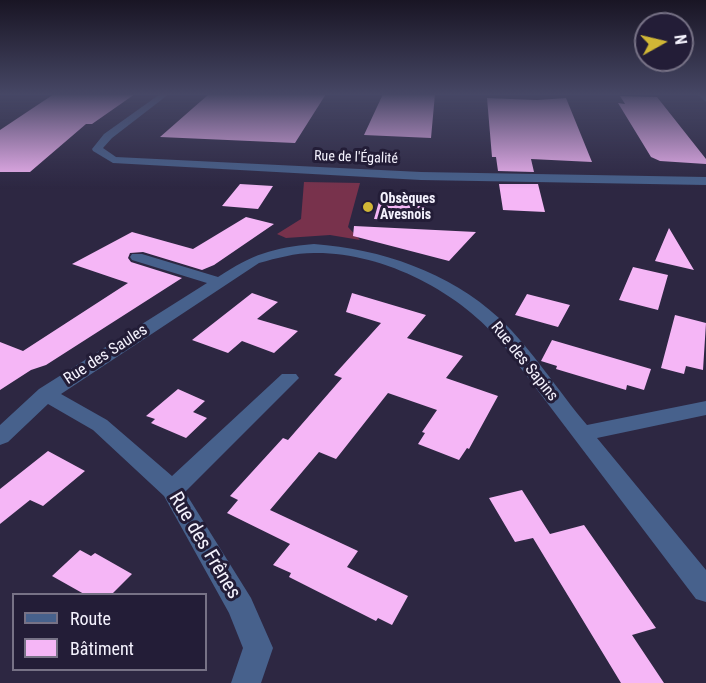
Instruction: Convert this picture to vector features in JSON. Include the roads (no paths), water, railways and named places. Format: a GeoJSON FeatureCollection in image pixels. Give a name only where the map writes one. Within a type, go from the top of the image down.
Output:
{"type":"FeatureCollection","features":[{"type":"Feature","properties":{"kind":"street","name":"Rue de l'Égalité"},"geometry":{"type":"LineString","coordinates":[[122,126],[108,136],[97,149],[102,155],[113,160],[314,171],[706,181]]}},
{"type":"Feature","properties":{"kind":"street","name":"Rue des Sapins"},"geometry":{"type":"LineString","coordinates":[[270,254],[304,248],[327,248],[370,256],[440,283],[489,318],[706,590]]}},
{"type":"Feature","properties":{"kind":"street","name":"Rue des Saules"},"geometry":{"type":"LineString","coordinates":[[0,437],[46,394],[219,282],[270,254]]}},
{"type":"Feature","properties":{"kind":"street"},"geometry":{"type":"LineString","coordinates":[[137,258],[219,282]]}},
{"type":"Feature","properties":{"kind":"street"},"geometry":{"type":"LineString","coordinates":[[172,490],[289,378]]}},
{"type":"Feature","properties":{"kind":"street","name":"Rue des Frênes"},"geometry":{"type":"LineString","coordinates":[[46,394],[100,425],[172,490],[241,607],[258,648],[246,683]]}},
{"type":"Feature","properties":{"kind":"street"},"geometry":{"type":"LineString","coordinates":[[582,434],[706,408]]}},
{"type":"Feature","properties":{"kind":"place","name":"Obsèques Avesnois"},"geometry":{"type":"Point","coordinates":[368,207]}}]}
